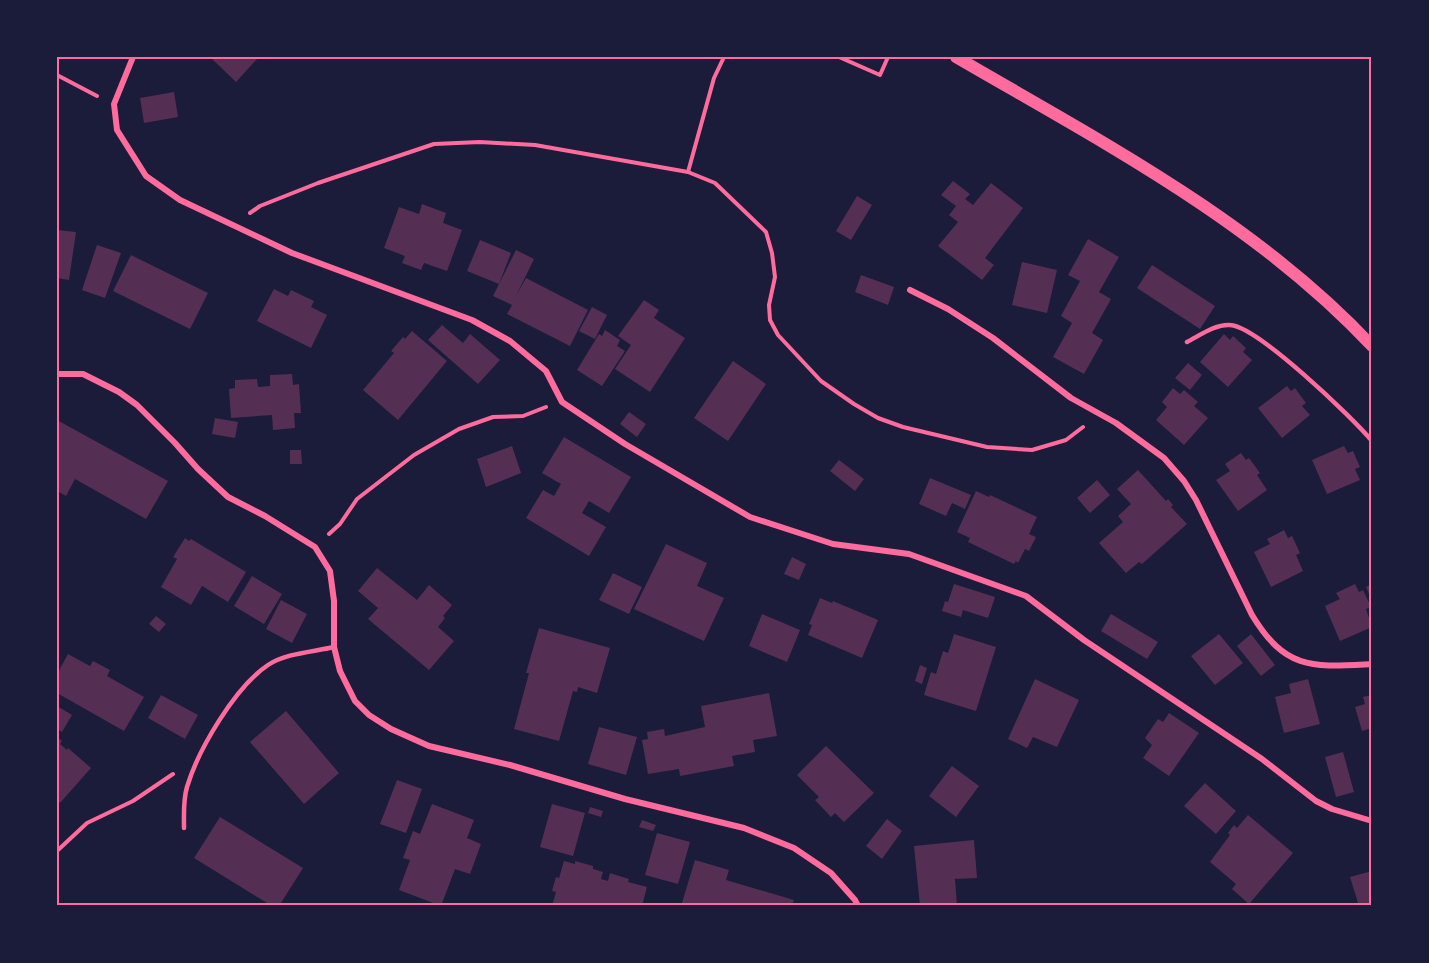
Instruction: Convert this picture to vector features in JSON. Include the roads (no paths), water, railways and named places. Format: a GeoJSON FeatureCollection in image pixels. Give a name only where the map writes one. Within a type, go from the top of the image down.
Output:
{"type":"FeatureCollection","features":[{"type":"Feature","properties":{"kind":"main road"},"geometry":{"type":"LineString","coordinates":[[956,57],[1080,129],[1198,202],[1282,262],[1318,292],[1372,346]]}},
{"type":"Feature","properties":{"kind":"street"},"geometry":{"type":"LineString","coordinates":[[133,57],[114,104],[117,130],[147,176],[180,201],[292,253],[472,320],[510,341],[546,371],[562,402],[625,444],[750,517],[833,544],[909,554],[1026,596],[1084,640],[1262,759],[1316,801],[1332,809],[1372,821]]}},
{"type":"Feature","properties":{"kind":"street"},"geometry":{"type":"LineString","coordinates":[[910,290],[948,309],[993,338],[1053,386],[1094,413],[1116,423],[1164,458],[1184,481],[1210,527],[1252,615],[1263,633],[1276,647],[1288,656],[1307,664],[1325,667],[1372,664]]}},
{"type":"Feature","properties":{"kind":"street"},"geometry":{"type":"LineString","coordinates":[[57,374],[83,374],[119,392],[137,405],[228,497],[265,516],[315,547],[330,571],[334,601],[334,647],[340,671],[355,701],[369,716],[429,746],[510,765],[625,799],[744,828],[794,848],[831,873],[858,906]]}},
{"type":"Feature","properties":{"kind":"lane"},"geometry":{"type":"LineString","coordinates":[[1187,342],[1227,324],[1248,331],[1293,364],[1372,441]]}},
{"type":"Feature","properties":{"kind":"lane"},"geometry":{"type":"LineString","coordinates":[[184,828],[184,802],[198,760],[228,707],[250,680],[269,664],[334,647]]}}]}
